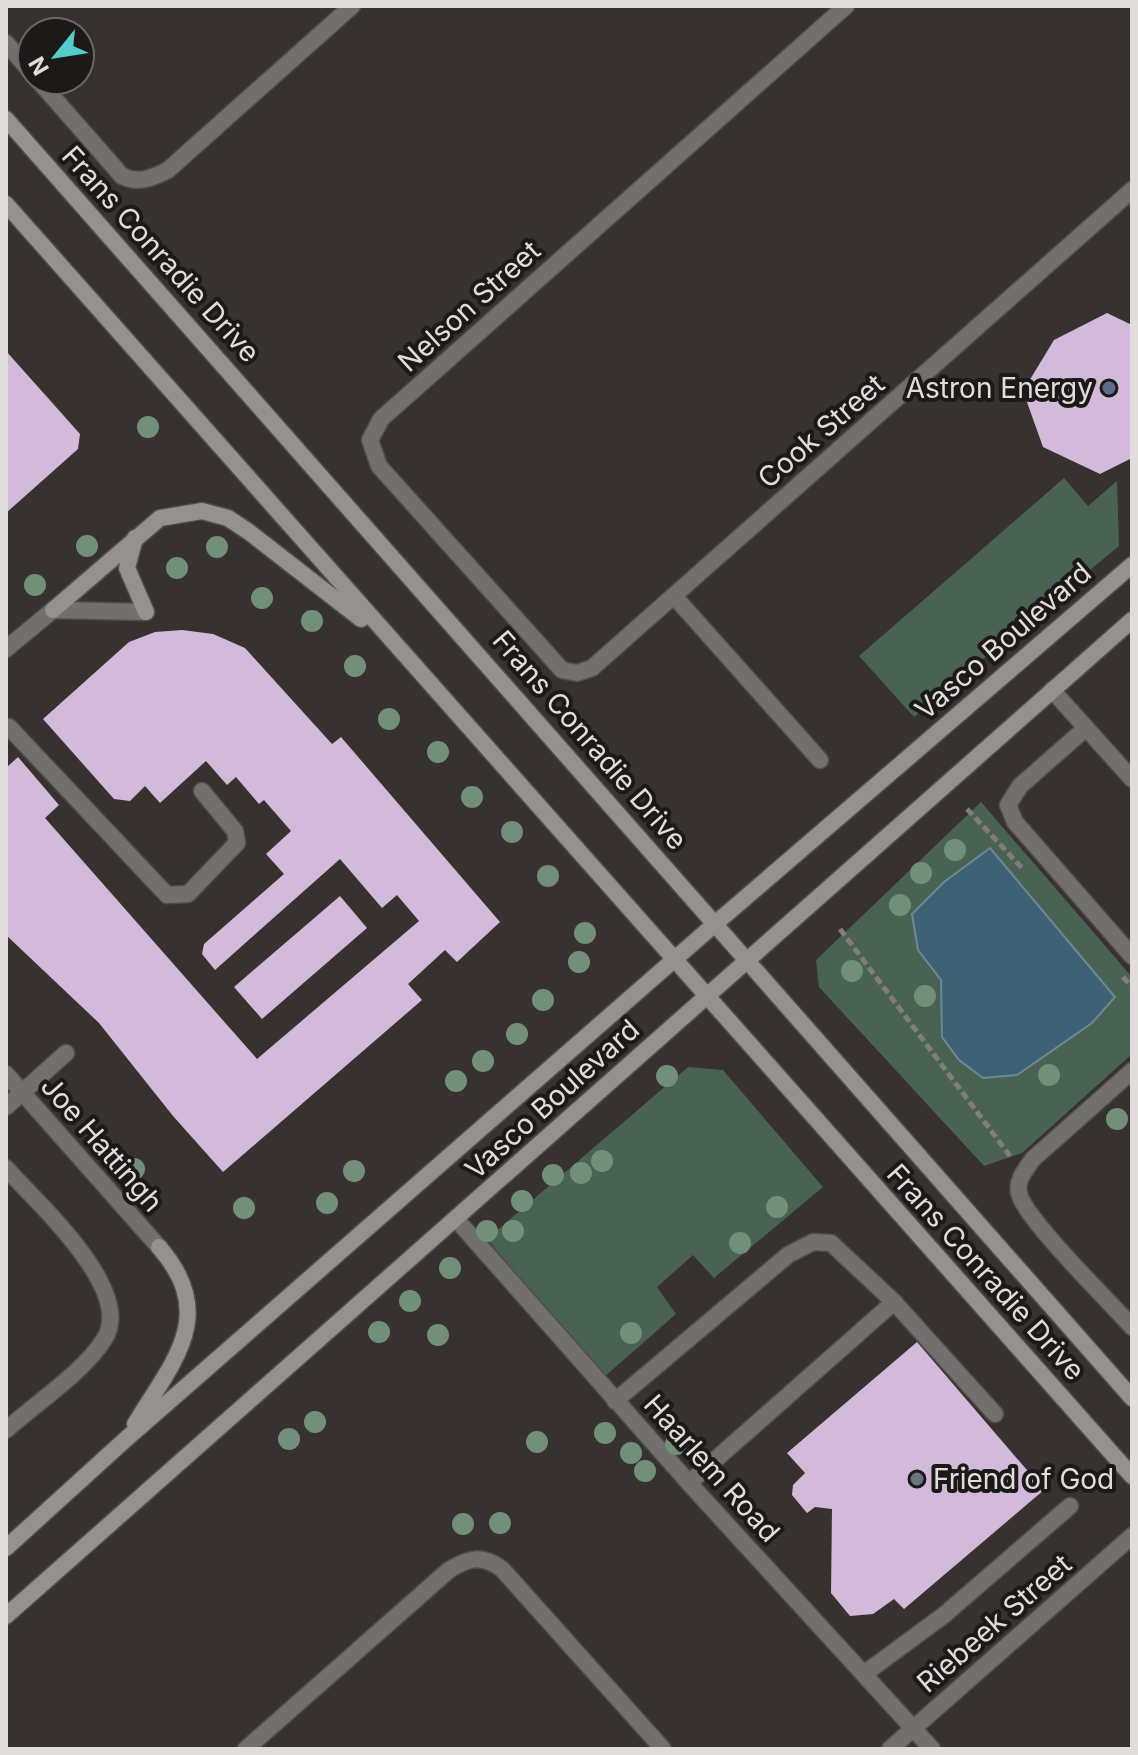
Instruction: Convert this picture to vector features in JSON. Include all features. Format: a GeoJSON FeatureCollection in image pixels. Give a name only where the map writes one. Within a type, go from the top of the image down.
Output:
{"type":"FeatureCollection","features":[{"type":"Feature","properties":{"kind":"main road","name":"Frans Conradie Drive"},"geometry":{"type":"LineString","coordinates":[[6,119],[1132,1398]]}},
{"type":"Feature","properties":{"kind":"main road","name":"Frans Conradie Drive"},"geometry":{"type":"LineString","coordinates":[[6,204],[1132,1476]]}},
{"type":"Feature","properties":{"kind":"main road"},"geometry":{"type":"LineString","coordinates":[[53,610],[136,537],[170,514],[202,511],[228,518],[391,642]]}},
{"type":"Feature","properties":{"kind":"main road"},"geometry":{"type":"LineString","coordinates":[[136,537],[127,568],[146,612]]}},
{"type":"Feature","properties":{"kind":"main road","name":"Vasco Boulevard"},"geometry":{"type":"LineString","coordinates":[[6,1548],[126,1439],[716,923],[1132,565]]}},
{"type":"Feature","properties":{"kind":"main road","name":"Vasco Boulevard"},"geometry":{"type":"LineString","coordinates":[[6,1616],[1132,620]]}},
{"type":"Feature","properties":{"kind":"main road"},"geometry":{"type":"LineString","coordinates":[[126,1439],[179,1352],[188,1327],[184,1286],[159,1247]]}},
{"type":"Feature","properties":{"kind":"street"},"geometry":{"type":"LineString","coordinates":[[52,96],[116,170],[130,180],[140,180],[168,170],[352,6]]}},
{"type":"Feature","properties":{"kind":"street","name":"Nelson Street"},"geometry":{"type":"LineString","coordinates":[[577,673],[554,665],[379,466],[370,440],[381,419],[846,6]]}},
{"type":"Feature","properties":{"kind":"street","name":"Cook Street"},"geometry":{"type":"LineString","coordinates":[[577,673],[592,668],[1132,190]]}},
{"type":"Feature","properties":{"kind":"street"},"geometry":{"type":"LineString","coordinates":[[674,596],[820,760]]}},
{"type":"Feature","properties":{"kind":"street"},"geometry":{"type":"LineString","coordinates":[[6,649],[53,610],[146,612]]}},
{"type":"Feature","properties":{"kind":"street"},"geometry":{"type":"LineString","coordinates":[[1052,690],[1132,779]]}},
{"type":"Feature","properties":{"kind":"street"},"geometry":{"type":"LineString","coordinates":[[9,727],[167,895],[188,894],[235,849],[235,831],[202,791]]}},
{"type":"Feature","properties":{"kind":"street"},"geometry":{"type":"LineString","coordinates":[[1086,728],[1020,786],[1008,805],[1015,822],[1132,956]]}},
{"type":"Feature","properties":{"kind":"street"},"geometry":{"type":"LineString","coordinates":[[6,1107],[66,1053]]}},
{"type":"Feature","properties":{"kind":"street"},"geometry":{"type":"LineString","coordinates":[[1132,1071],[1033,1159],[1023,1173],[1018,1190],[1030,1213],[1132,1327]]}},
{"type":"Feature","properties":{"kind":"street","name":"Joe Hattingh"},"geometry":{"type":"LineString","coordinates":[[6,1074],[159,1247]]}},
{"type":"Feature","properties":{"kind":"street"},"geometry":{"type":"LineString","coordinates":[[6,1168],[103,1284],[110,1303],[111,1323],[106,1338],[90,1357],[6,1430]]}},
{"type":"Feature","properties":{"kind":"street","name":"Haarlem Road"},"geometry":{"type":"LineString","coordinates":[[456,1219],[615,1401],[932,1749]]}},
{"type":"Feature","properties":{"kind":"street"},"geometry":{"type":"LineString","coordinates":[[615,1401],[788,1255],[813,1242],[831,1243],[894,1302],[995,1414]]}},
{"type":"Feature","properties":{"kind":"street"},"geometry":{"type":"LineString","coordinates":[[689,1483],[894,1302]]}},
{"type":"Feature","properties":{"kind":"street"},"geometry":{"type":"LineString","coordinates":[[864,1674],[944,1615],[1070,1506]]}},
{"type":"Feature","properties":{"kind":"street","name":"Riebeek Street"},"geometry":{"type":"LineString","coordinates":[[890,1749],[1132,1536]]}},
{"type":"Feature","properties":{"kind":"street"},"geometry":{"type":"LineString","coordinates":[[246,1749],[449,1570],[476,1558],[488,1560],[502,1569],[663,1749]]}},
{"type":"Feature","properties":{"kind":"path"},"geometry":{"type":"LineString","coordinates":[[840,929],[1023,1173]]}},
{"type":"Feature","properties":{"kind":"green space"},"geometry":{"type":"Polygon","coordinates":[[[1064,478],[1088,506],[1117,481],[1119,546],[914,717],[859,656],[1064,478]]]}},
{"type":"Feature","properties":{"kind":"green space"},"geometry":{"type":"Polygon","coordinates":[[[981,802],[1132,977],[1132,1054],[1022,1153],[984,1166],[819,987],[816,960],[981,802]]]}},
{"type":"Feature","properties":{"kind":"green space"},"geometry":{"type":"Polygon","coordinates":[[[688,1067],[723,1070],[823,1187],[714,1278],[693,1255],[657,1287],[676,1314],[603,1378],[487,1239],[688,1067]]]}},
{"type":"Feature","properties":{"kind":"water"},"geometry":{"type":"Polygon","coordinates":[[[990,848],[1115,997],[1092,1023],[1017,1075],[983,1078],[959,1060],[942,1037],[941,980],[918,950],[912,914],[944,882],[990,848]]]}},
{"type":"Feature","properties":{"kind":"building"},"geometry":{"type":"Polygon","coordinates":[[[1107,313],[1132,325],[1132,458],[1100,474],[1043,447],[1023,391],[1054,340],[1107,313]]]}},
{"type":"Feature","properties":{"kind":"building"},"geometry":{"type":"Polygon","coordinates":[[[6,351],[80,434],[78,449],[6,513],[6,351]]]}},
{"type":"Feature","properties":{"kind":"building"},"geometry":{"type":"Polygon","coordinates":[[[182,630],[213,634],[245,648],[332,744],[341,737],[500,922],[457,962],[445,950],[408,984],[422,1000],[223,1172],[173,1116],[99,1023],[6,935],[6,768],[18,757],[59,805],[45,818],[257,1059],[419,921],[397,895],[382,908],[340,859],[215,970],[202,954],[204,944],[284,874],[266,854],[291,831],[264,800],[259,804],[236,777],[227,785],[206,761],[160,803],[145,786],[130,801],[114,799],[43,719],[129,642],[155,632],[182,630]]]}},
{"type":"Feature","properties":{"kind":"building"},"geometry":{"type":"Polygon","coordinates":[[[340,896],[367,928],[262,1019],[234,987],[340,896]]]}},
{"type":"Feature","properties":{"kind":"building","name":"Friend of God"},"geometry":{"type":"Polygon","coordinates":[[[917,1342],[1044,1490],[904,1609],[894,1599],[873,1614],[850,1616],[831,1593],[832,1509],[815,1507],[807,1513],[792,1495],[793,1485],[805,1473],[787,1453],[917,1342]]]}},
{"type":"Feature","properties":{"kind":"place","name":"Astron Energy"},"geometry":{"type":"Point","coordinates":[1109,388]}},
{"type":"Feature","properties":{"kind":"place","name":"Friend of God"},"geometry":{"type":"Point","coordinates":[917,1479]}}]}
